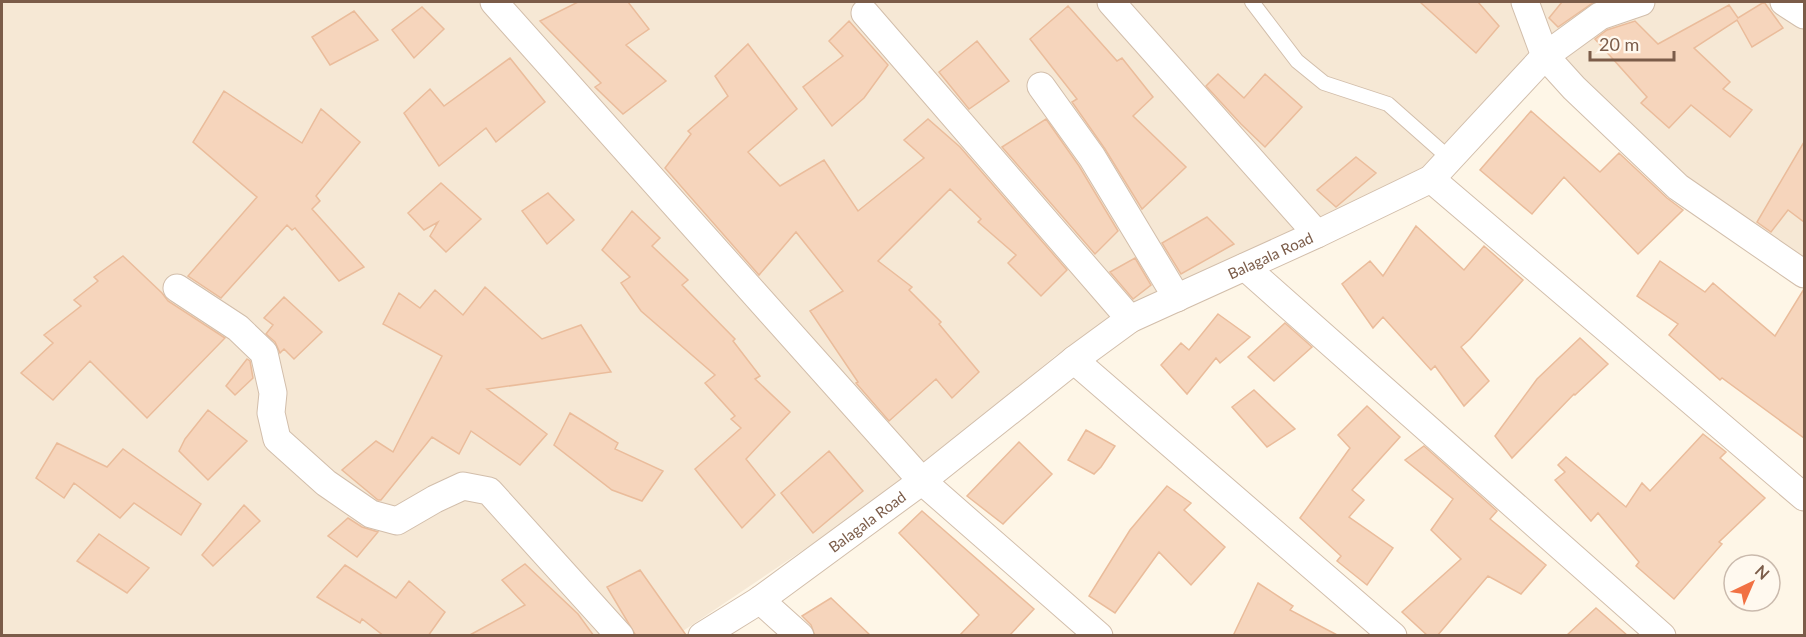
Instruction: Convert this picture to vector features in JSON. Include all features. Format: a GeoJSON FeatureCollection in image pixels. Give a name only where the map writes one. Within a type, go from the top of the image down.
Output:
{"type":"FeatureCollection","features":[{"type":"Feature","properties":{"kind":"street"},"geometry":{"type":"LineString","coordinates":[[494,2],[922,481],[1099,636]]}},
{"type":"Feature","properties":{"kind":"street"},"geometry":{"type":"LineString","coordinates":[[1111,2],[1317,234]]}},
{"type":"Feature","properties":{"kind":"street"},"geometry":{"type":"LineString","coordinates":[[1525,2],[1545,56],[1574,88],[1678,187],[1804,274]]}},
{"type":"Feature","properties":{"kind":"street","name":"Balagala Road"},"geometry":{"type":"LineString","coordinates":[[702,636],[760,600],[922,481],[1074,360],[1130,319],[1431,179],[1545,56],[1600,16],[1641,2]]}},
{"type":"Feature","properties":{"kind":"street"},"geometry":{"type":"LineString","coordinates":[[1784,2],[1804,15]]}},
{"type":"Feature","properties":{"kind":"street"},"geometry":{"type":"LineString","coordinates":[[865,13],[1130,319]]}},
{"type":"Feature","properties":{"kind":"street"},"geometry":{"type":"LineString","coordinates":[[1041,86],[1092,157],[1177,298]]}},
{"type":"Feature","properties":{"kind":"street"},"geometry":{"type":"LineString","coordinates":[[1431,179],[1804,497]]}},
{"type":"Feature","properties":{"kind":"street"},"geometry":{"type":"LineString","coordinates":[[1245,267],[1662,636]]}},
{"type":"Feature","properties":{"kind":"street"},"geometry":{"type":"LineString","coordinates":[[177,288],[238,328],[264,353],[273,393],[271,413],[277,439],[326,483],[371,514],[397,521],[463,486],[489,491],[620,636]]}},
{"type":"Feature","properties":{"kind":"street"},"geometry":{"type":"LineString","coordinates":[[1074,360],[1393,636]]}},
{"type":"Feature","properties":{"kind":"street"},"geometry":{"type":"LineString","coordinates":[[760,600],[800,636]]}},
{"type":"Feature","properties":{"kind":"lane"},"geometry":{"type":"LineString","coordinates":[[1252,2],[1297,61],[1324,83],[1388,104],[1449,158]]}},
{"type":"Feature","properties":{"kind":"shaded area"},"geometry":{"type":"Polygon","coordinates":[[[2,2],[1804,2],[1804,264],[1683,181],[1578,81],[1516,67],[1425,172],[1119,315],[1055,356],[906,481],[677,635],[2,635],[2,2]]]}},
{"type":"Feature","properties":{"kind":"building"},"geometry":{"type":"Polygon","coordinates":[[[578,2],[628,2],[649,29],[626,45],[666,81],[623,114],[595,87],[601,83],[540,21],[578,2]]]}},
{"type":"Feature","properties":{"kind":"building"},"geometry":{"type":"Polygon","coordinates":[[[1420,2],[1478,2],[1499,26],[1476,53],[1420,2]]]}},
{"type":"Feature","properties":{"kind":"building"},"geometry":{"type":"Polygon","coordinates":[[[1562,2],[1594,2],[1558,27],[1549,18],[1562,2]]]}},
{"type":"Feature","properties":{"kind":"building"},"geometry":{"type":"Polygon","coordinates":[[[1764,2],[1783,28],[1752,47],[1737,20],[1694,48],[1730,82],[1723,89],[1752,110],[1730,137],[1691,105],[1669,128],[1641,103],[1647,97],[1595,39],[1607,30],[1635,21],[1658,44],[1729,5],[1738,18],[1764,2]]]}},
{"type":"Feature","properties":{"kind":"building"},"geometry":{"type":"Polygon","coordinates":[[[1068,6],[1117,61],[1122,58],[1153,97],[1133,116],[1186,167],[1142,209],[1105,149],[1072,102],[1077,99],[1030,39],[1068,6]]]}},
{"type":"Feature","properties":{"kind":"building"},"geometry":{"type":"Polygon","coordinates":[[[422,7],[444,29],[414,58],[392,30],[422,7]]]}},
{"type":"Feature","properties":{"kind":"building"},"geometry":{"type":"Polygon","coordinates":[[[354,11],[378,40],[330,65],[312,37],[354,11]]]}},
{"type":"Feature","properties":{"kind":"building"},"geometry":{"type":"Polygon","coordinates":[[[849,21],[888,65],[864,98],[832,126],[803,87],[843,56],[829,41],[849,21]]]}},
{"type":"Feature","properties":{"kind":"building"},"geometry":{"type":"Polygon","coordinates":[[[977,41],[1009,81],[969,109],[939,72],[977,41]]]}},
{"type":"Feature","properties":{"kind":"building"},"geometry":{"type":"Polygon","coordinates":[[[748,44],[797,109],[748,152],[780,186],[824,160],[858,211],[924,158],[904,140],[928,119],[960,147],[1067,270],[1041,296],[1008,263],[1016,255],[978,222],[981,219],[950,189],[878,261],[912,287],[909,290],[941,322],[939,324],[979,372],[952,398],[936,379],[889,421],[856,383],[858,382],[810,311],[843,291],[796,232],[759,275],[665,168],[691,134],[688,131],[728,96],[715,76],[748,44]]]}},
{"type":"Feature","properties":{"kind":"building"},"geometry":{"type":"Polygon","coordinates":[[[510,58],[545,102],[496,142],[486,128],[439,166],[404,113],[430,89],[444,106],[510,58]]]}},
{"type":"Feature","properties":{"kind":"building"},"geometry":{"type":"Polygon","coordinates":[[[1218,74],[1244,98],[1265,74],[1302,107],[1265,147],[1206,86],[1218,74]]]}},
{"type":"Feature","properties":{"kind":"building"},"geometry":{"type":"Polygon","coordinates":[[[224,91],[302,143],[321,109],[360,142],[316,196],[320,201],[312,209],[364,267],[339,281],[295,228],[292,230],[287,225],[221,298],[188,276],[257,197],[193,142],[224,91]]]}},
{"type":"Feature","properties":{"kind":"building"},"geometry":{"type":"Polygon","coordinates":[[[1531,111],[1600,172],[1619,153],[1683,210],[1638,254],[1564,177],[1532,214],[1480,170],[1531,111]]]}},
{"type":"Feature","properties":{"kind":"building"},"geometry":{"type":"Polygon","coordinates":[[[1046,119],[1079,166],[1118,231],[1095,254],[1002,147],[1046,119]]]}},
{"type":"Feature","properties":{"kind":"building"},"geometry":{"type":"Polygon","coordinates":[[[1804,142],[1804,222],[1788,210],[1771,232],[1757,222],[1804,142]]]}},
{"type":"Feature","properties":{"kind":"building"},"geometry":{"type":"Polygon","coordinates":[[[1356,157],[1376,173],[1336,207],[1317,190],[1356,157]]]}},
{"type":"Feature","properties":{"kind":"building"},"geometry":{"type":"Polygon","coordinates":[[[441,183],[481,219],[446,252],[430,236],[438,222],[424,230],[408,213],[441,183]]]}},
{"type":"Feature","properties":{"kind":"building"},"geometry":{"type":"Polygon","coordinates":[[[548,193],[574,220],[547,244],[522,211],[548,193]]]}},
{"type":"Feature","properties":{"kind":"building"},"geometry":{"type":"Polygon","coordinates":[[[632,211],[660,238],[652,246],[688,280],[682,285],[735,339],[733,341],[760,376],[755,379],[790,412],[746,459],[775,495],[742,528],[695,469],[741,428],[731,419],[735,416],[705,383],[715,375],[641,311],[621,283],[630,277],[602,250],[632,211]]]}},
{"type":"Feature","properties":{"kind":"building"},"geometry":{"type":"Polygon","coordinates":[[[1207,217],[1234,244],[1181,274],[1162,243],[1207,217]]]}},
{"type":"Feature","properties":{"kind":"building"},"geometry":{"type":"Polygon","coordinates":[[[1416,226],[1464,270],[1484,246],[1523,280],[1461,347],[1489,381],[1464,406],[1435,366],[1431,370],[1383,317],[1373,328],[1342,284],[1370,261],[1383,276],[1416,226]]]}},
{"type":"Feature","properties":{"kind":"building"},"geometry":{"type":"Polygon","coordinates":[[[123,256],[168,301],[225,338],[147,418],[90,361],[53,400],[21,373],[53,343],[44,335],[81,306],[74,300],[98,281],[94,277],[123,256]]]}},
{"type":"Feature","properties":{"kind":"building"},"geometry":{"type":"Polygon","coordinates":[[[1135,258],[1151,285],[1133,299],[1110,272],[1135,258]]]}},
{"type":"Feature","properties":{"kind":"building"},"geometry":{"type":"Polygon","coordinates":[[[1660,261],[1705,292],[1713,283],[1775,336],[1804,289],[1804,438],[1722,378],[1720,380],[1669,335],[1678,324],[1637,296],[1660,261]]]}},
{"type":"Feature","properties":{"kind":"building"},"geometry":{"type":"Polygon","coordinates":[[[485,287],[542,339],[581,325],[611,372],[487,389],[547,434],[520,465],[471,431],[459,454],[432,437],[381,500],[378,500],[342,470],[376,441],[393,452],[442,356],[383,324],[399,293],[420,308],[435,290],[463,315],[485,287]]]}},
{"type":"Feature","properties":{"kind":"building"},"geometry":{"type":"Polygon","coordinates":[[[284,297],[322,332],[294,359],[284,349],[280,353],[275,342],[266,334],[273,325],[264,318],[284,297]]]}},
{"type":"Feature","properties":{"kind":"building"},"geometry":{"type":"Polygon","coordinates":[[[1218,314],[1250,337],[1220,363],[1216,358],[1187,394],[1161,365],[1181,343],[1189,350],[1218,314]]]}},
{"type":"Feature","properties":{"kind":"building"},"geometry":{"type":"Polygon","coordinates":[[[1285,323],[1312,347],[1274,381],[1248,357],[1285,323]]]}},
{"type":"Feature","properties":{"kind":"building"},"geometry":{"type":"Polygon","coordinates":[[[1580,338],[1608,364],[1574,394],[1512,458],[1495,436],[1537,379],[1580,338]]]}},
{"type":"Feature","properties":{"kind":"building"},"geometry":{"type":"Polygon","coordinates":[[[247,359],[250,361],[253,378],[235,395],[226,386],[247,359]]]}},
{"type":"Feature","properties":{"kind":"building"},"geometry":{"type":"Polygon","coordinates":[[[1254,390],[1295,429],[1267,447],[1232,407],[1254,390]]]}},
{"type":"Feature","properties":{"kind":"building"},"geometry":{"type":"Polygon","coordinates":[[[1367,406],[1400,437],[1352,490],[1364,500],[1349,517],[1393,548],[1367,585],[1337,561],[1341,556],[1300,518],[1350,448],[1338,435],[1367,406]]]}},
{"type":"Feature","properties":{"kind":"building"},"geometry":{"type":"Polygon","coordinates":[[[208,410],[247,441],[208,480],[179,451],[185,439],[208,410]]]}},
{"type":"Feature","properties":{"kind":"building"},"geometry":{"type":"Polygon","coordinates":[[[570,413],[618,443],[615,449],[663,471],[642,501],[612,490],[554,445],[570,413]]]}},
{"type":"Feature","properties":{"kind":"building"},"geometry":{"type":"Polygon","coordinates":[[[1086,430],[1115,446],[1094,474],[1068,460],[1086,430]]]}},
{"type":"Feature","properties":{"kind":"building"},"geometry":{"type":"Polygon","coordinates":[[[1703,434],[1726,452],[1720,458],[1765,498],[1719,542],[1722,544],[1674,599],[1636,566],[1639,562],[1598,513],[1591,521],[1555,480],[1565,472],[1558,465],[1566,457],[1626,507],[1642,483],[1650,491],[1703,434]]]}},
{"type":"Feature","properties":{"kind":"building"},"geometry":{"type":"Polygon","coordinates":[[[1019,442],[1052,474],[1003,524],[967,496],[1019,442]]]}},
{"type":"Feature","properties":{"kind":"building"},"geometry":{"type":"Polygon","coordinates":[[[57,443],[107,467],[123,449],[201,504],[181,535],[134,503],[120,518],[74,483],[64,498],[36,478],[57,443]]]}},
{"type":"Feature","properties":{"kind":"building"},"geometry":{"type":"Polygon","coordinates":[[[1424,446],[1497,511],[1490,519],[1546,565],[1521,594],[1488,576],[1437,636],[1428,636],[1402,612],[1461,559],[1431,530],[1453,499],[1405,460],[1424,446]]]}},
{"type":"Feature","properties":{"kind":"building"},"geometry":{"type":"Polygon","coordinates":[[[829,451],[863,491],[813,533],[781,493],[829,451]]]}},
{"type":"Feature","properties":{"kind":"building"},"geometry":{"type":"Polygon","coordinates":[[[1167,486],[1191,503],[1184,510],[1225,547],[1191,585],[1159,552],[1115,613],[1089,596],[1130,530],[1167,486]]]}},
{"type":"Feature","properties":{"kind":"building"},"geometry":{"type":"Polygon","coordinates":[[[244,505],[260,521],[213,566],[202,555],[244,505]]]}},
{"type":"Feature","properties":{"kind":"building"},"geometry":{"type":"Polygon","coordinates":[[[922,511],[1034,609],[1009,636],[959,636],[979,615],[899,533],[922,511]]]}},
{"type":"Feature","properties":{"kind":"building"},"geometry":{"type":"Polygon","coordinates":[[[348,518],[362,527],[378,532],[357,557],[328,536],[348,518]]]}},
{"type":"Feature","properties":{"kind":"building"},"geometry":{"type":"Polygon","coordinates":[[[99,534],[149,568],[127,593],[77,561],[99,534]]]}},
{"type":"Feature","properties":{"kind":"building"},"geometry":{"type":"Polygon","coordinates":[[[525,564],[578,614],[594,636],[468,636],[525,605],[502,580],[525,564]]]}},
{"type":"Feature","properties":{"kind":"building"},"geometry":{"type":"Polygon","coordinates":[[[345,565],[396,598],[409,581],[445,612],[428,636],[384,636],[362,619],[360,623],[317,597],[345,565]]]}},
{"type":"Feature","properties":{"kind":"building"},"geometry":{"type":"Polygon","coordinates":[[[640,570],[686,636],[636,636],[607,587],[640,570]]]}},
{"type":"Feature","properties":{"kind":"building"},"geometry":{"type":"Polygon","coordinates":[[[1258,583],[1293,606],[1290,610],[1339,636],[1233,636],[1258,583]]]}},
{"type":"Feature","properties":{"kind":"building"},"geometry":{"type":"Polygon","coordinates":[[[831,598],[871,636],[815,636],[811,625],[802,616],[831,598]]]}},
{"type":"Feature","properties":{"kind":"building"},"geometry":{"type":"Polygon","coordinates":[[[1596,608],[1628,636],[1566,636],[1596,608]]]}}]}
